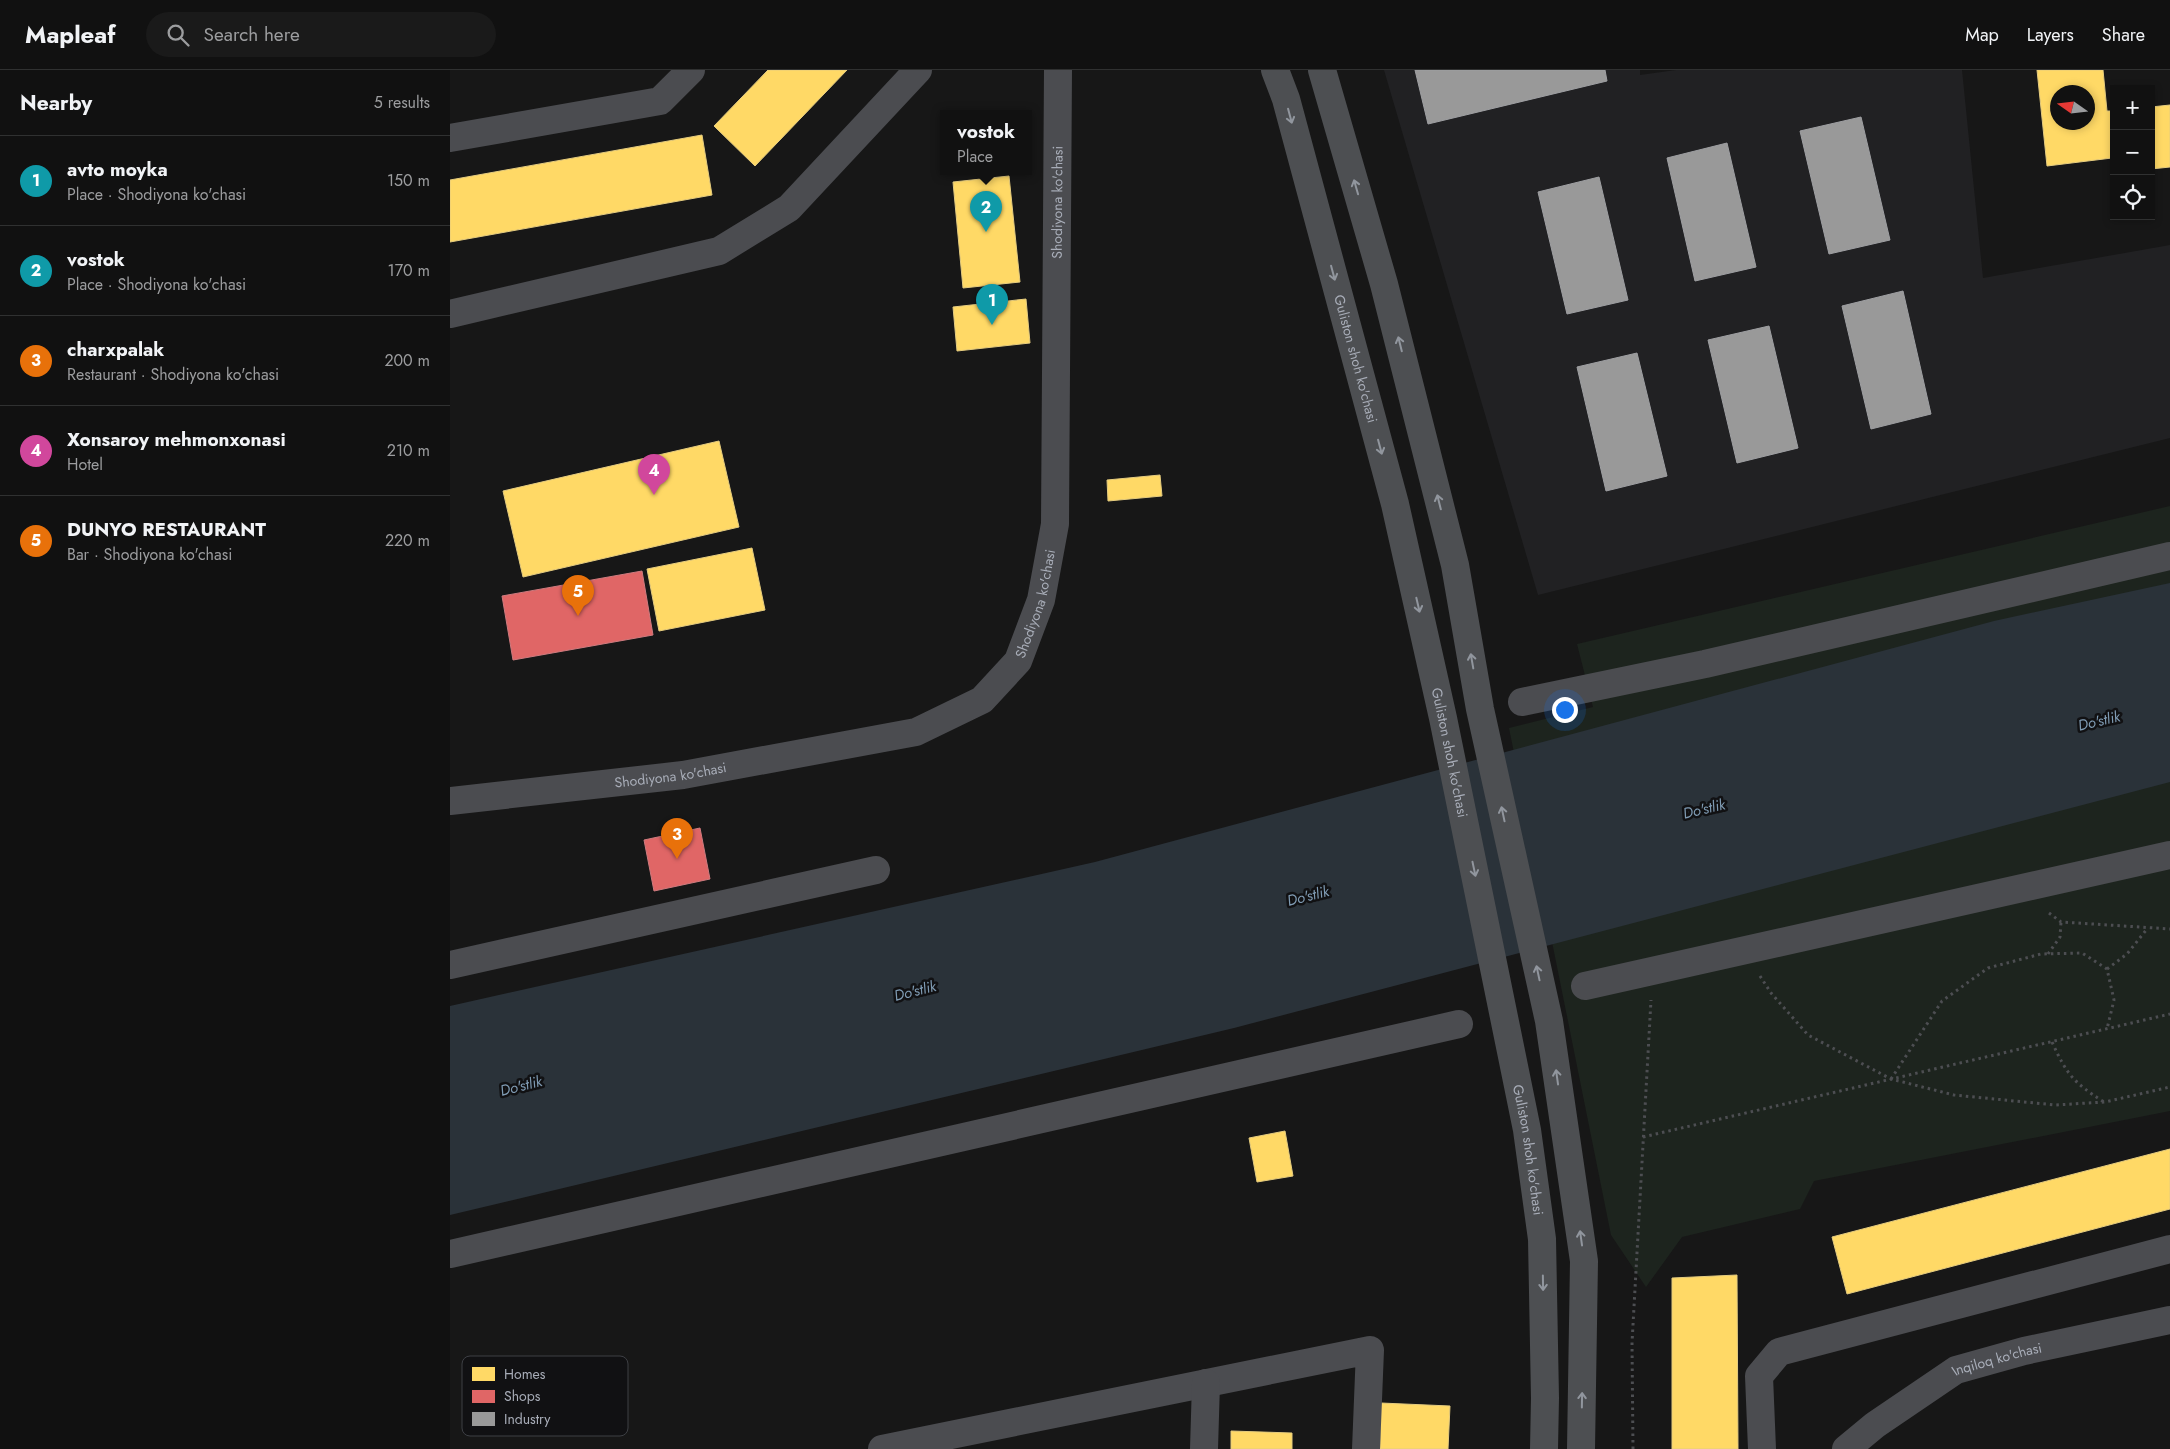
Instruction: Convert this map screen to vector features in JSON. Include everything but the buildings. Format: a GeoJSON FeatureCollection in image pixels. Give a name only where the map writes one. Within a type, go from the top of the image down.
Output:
{"type":"FeatureCollection","features":[{"type":"Feature","properties":{"kind":"main road","name":"Guliston shoh ko'chasi"},"geometry":{"type":"LineString","coordinates":[[1275,70],[1286,99],[1395,504],[1443,718],[1527,1130],[1542,1238],[1544,1449]]}},
{"type":"Feature","properties":{"kind":"main road"},"geometry":{"type":"LineString","coordinates":[[1322,70],[1384,284],[1452,555],[1480,709],[1549,1021],[1584,1261],[1581,1449]]}},
{"type":"Feature","properties":{"kind":"street"},"geometry":{"type":"LineString","coordinates":[[450,138],[660,101],[691,70]]}},
{"type":"Feature","properties":{"kind":"street"},"geometry":{"type":"LineString","coordinates":[[450,314],[719,251],[789,208],[918,70]]}},
{"type":"Feature","properties":{"kind":"street","name":"Shodiyona ko'chasi"},"geometry":{"type":"LineString","coordinates":[[450,801],[683,774],[916,732],[982,700],[1018,661],[1041,600],[1055,524],[1058,70]]}},
{"type":"Feature","properties":{"kind":"street"},"geometry":{"type":"LineString","coordinates":[[1522,702],[1705,664],[2170,556]]}},
{"type":"Feature","properties":{"kind":"street"},"geometry":{"type":"LineString","coordinates":[[1585,986],[2170,855]]}},
{"type":"Feature","properties":{"kind":"street"},"geometry":{"type":"LineString","coordinates":[[450,965],[876,870]]}},
{"type":"Feature","properties":{"kind":"street"},"geometry":{"type":"LineString","coordinates":[[450,1254],[1459,1024]]}},
{"type":"Feature","properties":{"kind":"street"},"geometry":{"type":"LineString","coordinates":[[1762,1449],[1759,1376],[1779,1352],[2170,1249]]}},
{"type":"Feature","properties":{"kind":"street","name":"Inqiloq ko'chasi"},"geometry":{"type":"LineString","coordinates":[[1846,1449],[1875,1425],[1956,1370],[2024,1350],[2170,1320]]}},
{"type":"Feature","properties":{"kind":"street"},"geometry":{"type":"LineString","coordinates":[[882,1449],[1370,1350],[1366,1449]]}},
{"type":"Feature","properties":{"kind":"street"},"geometry":{"type":"LineString","coordinates":[[1204,1449],[1206,1383]]}},
{"type":"Feature","properties":{"kind":"path"},"geometry":{"type":"LineString","coordinates":[[2018,890],[2061,922],[2170,929]]}},
{"type":"Feature","properties":{"kind":"path"},"geometry":{"type":"LineString","coordinates":[[2048,954],[2060,937],[2061,922]]}},
{"type":"Feature","properties":{"kind":"path"},"geometry":{"type":"LineString","coordinates":[[2107,969],[2127,954],[2148,929]]}},
{"type":"Feature","properties":{"kind":"path"},"geometry":{"type":"LineString","coordinates":[[1743,951],[1772,993],[1808,1034],[1890,1079],[1954,1094],[2056,1105],[2105,1102],[2170,1087]]}},
{"type":"Feature","properties":{"kind":"path"},"geometry":{"type":"LineString","coordinates":[[1890,1079],[1942,1001],[1988,968],[2048,954],[2082,953],[2107,969],[2114,1000],[2107,1028]]}},
{"type":"Feature","properties":{"kind":"path"},"geometry":{"type":"LineString","coordinates":[[1633,1449],[1632,1343],[1653,972]]}},
{"type":"Feature","properties":{"kind":"path"},"geometry":{"type":"LineString","coordinates":[[1644,1136],[2170,1014]]}},
{"type":"Feature","properties":{"kind":"path"},"geometry":{"type":"LineString","coordinates":[[2052,1042],[2064,1069],[2082,1088],[2105,1102]]}},
{"type":"Feature","properties":{"kind":"shaded area"},"geometry":{"type":"Polygon","coordinates":[[[1384,70],[1640,70],[1640,75],[1676,70],[1962,70],[1983,278],[2170,245],[2170,438],[1538,595],[1384,70]]]}},
{"type":"Feature","properties":{"kind":"shaded area"},"geometry":{"type":"Polygon","coordinates":[[[2170,506],[2170,1111],[1814,1181],[1800,1209],[1682,1237],[1646,1287],[1611,1235],[1509,728],[1593,707],[1577,644],[2170,506]]]}},
{"type":"Feature","properties":{"kind":"water","name":"Do'stlik"},"geometry":{"type":"Polygon","coordinates":[[[2170,583],[2170,782],[1234,1028],[450,1215],[450,1006],[1095,862],[1994,621],[2170,583]]]}},
{"type":"Feature","properties":{"kind":"place","name":"vostok"},"geometry":{"type":"Point","coordinates":[986,232]}},
{"type":"Feature","properties":{"kind":"place","name":"avto moyka"},"geometry":{"type":"Point","coordinates":[992,325]}},
{"type":"Feature","properties":{"kind":"place","name":"Xonsaroy mehmonxonasi"},"geometry":{"type":"Point","coordinates":[654,495]}},
{"type":"Feature","properties":{"kind":"place","name":"DUNYO RESTAURANT"},"geometry":{"type":"Point","coordinates":[578,616]}},
{"type":"Feature","properties":{"kind":"place","name":"charxpalak"},"geometry":{"type":"Point","coordinates":[677,859]}}]}
